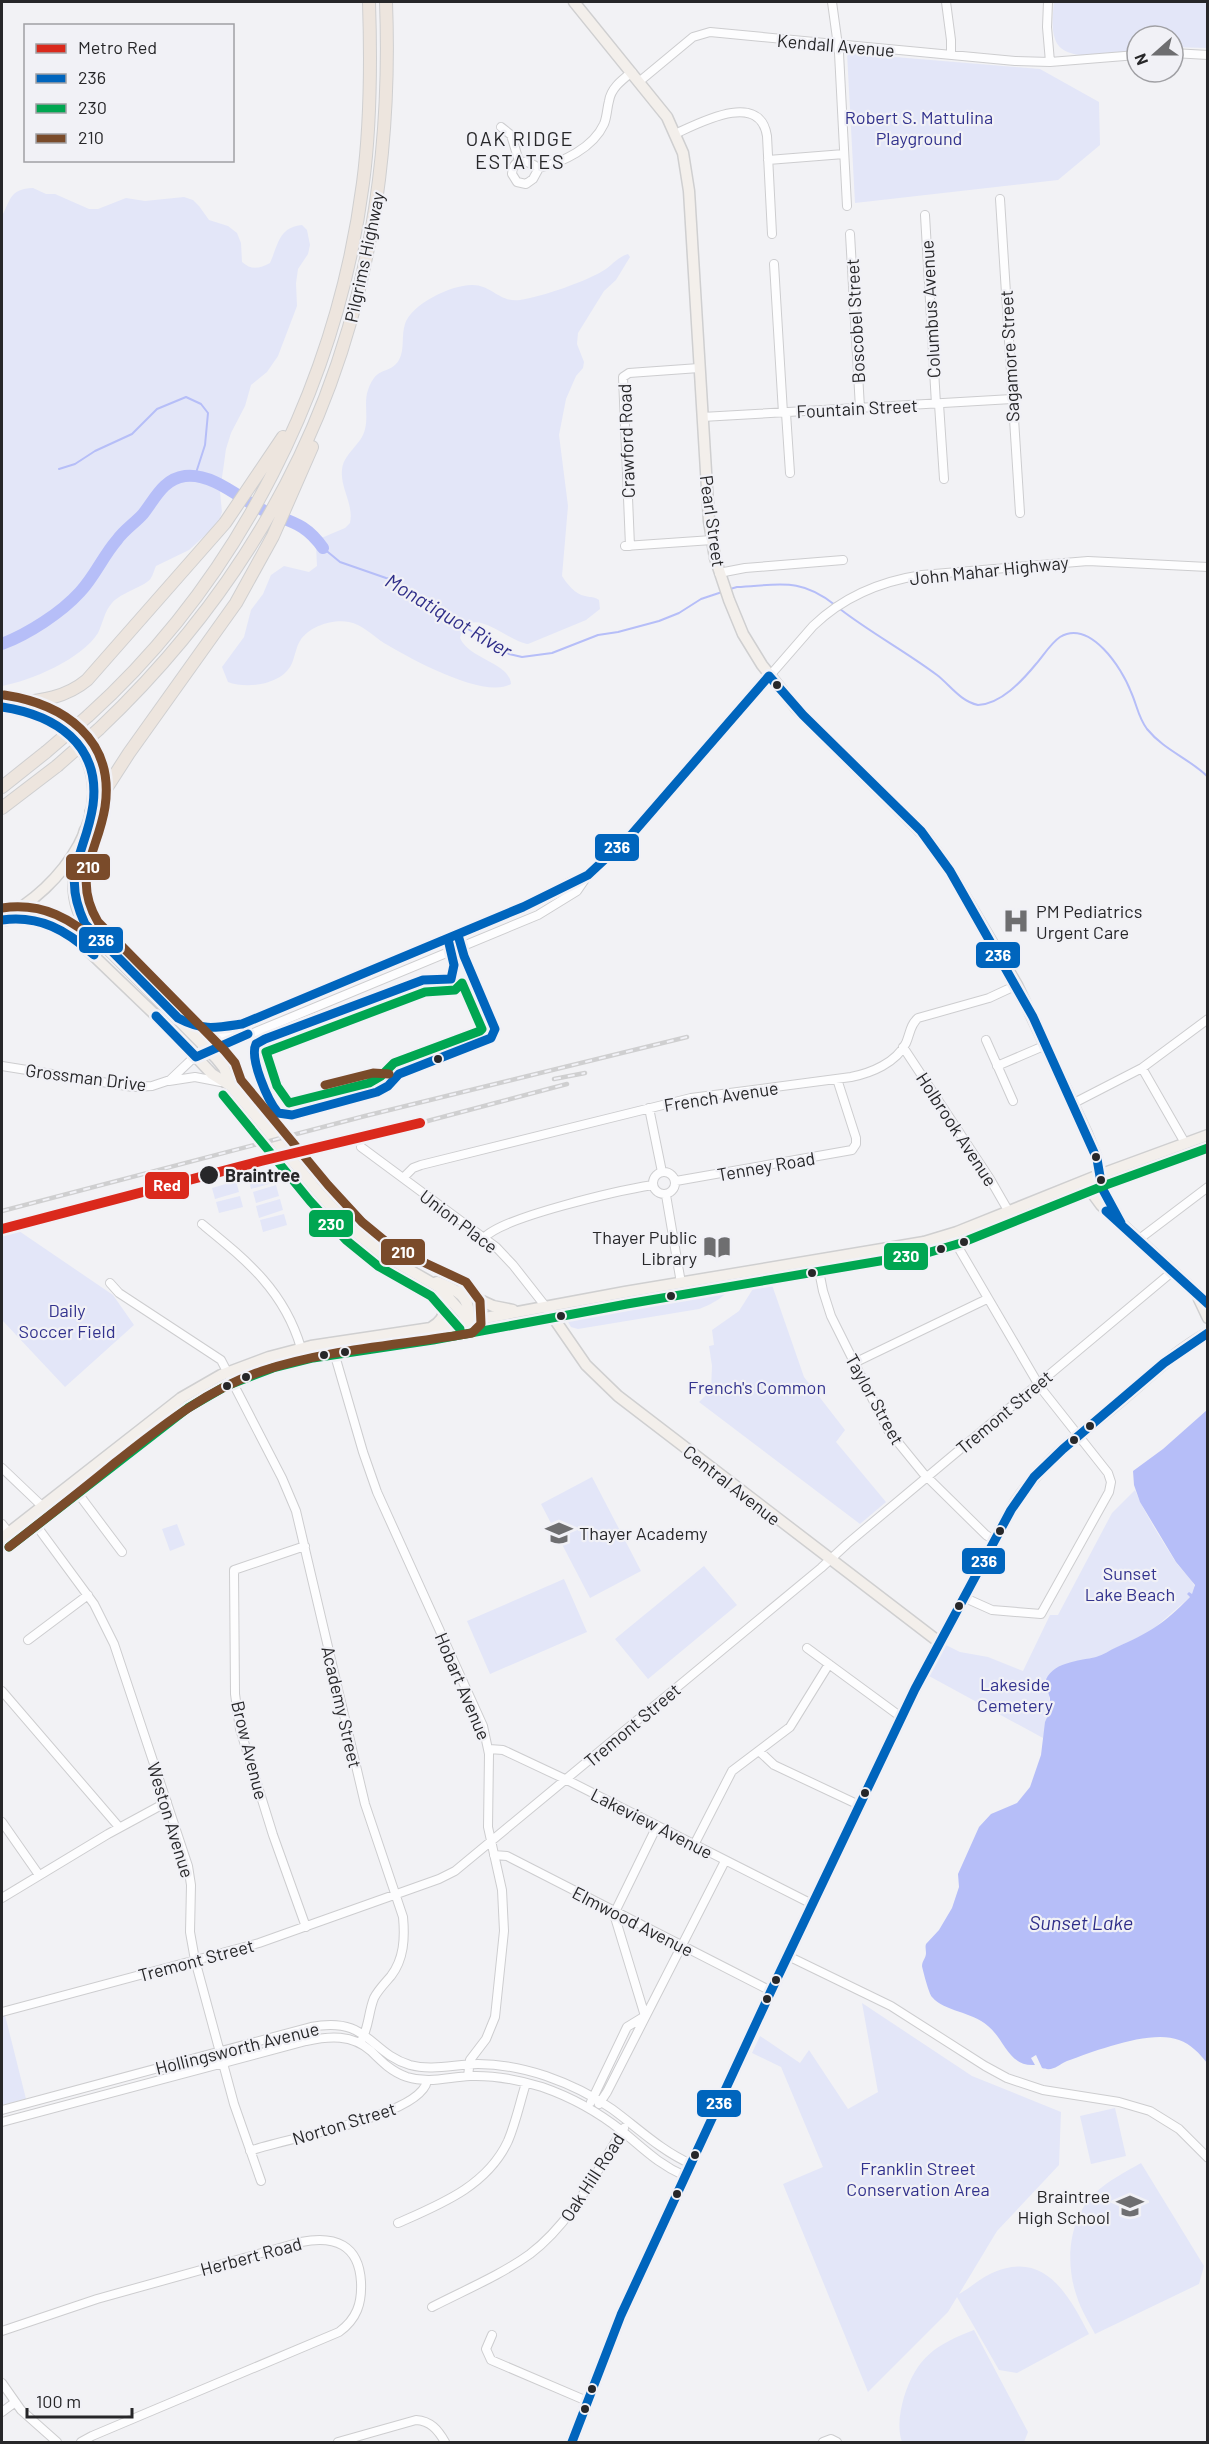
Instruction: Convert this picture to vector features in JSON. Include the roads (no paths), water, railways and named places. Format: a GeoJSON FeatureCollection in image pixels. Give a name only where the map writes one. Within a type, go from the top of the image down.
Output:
{"type":"FeatureCollection","features":[{"type":"Feature","properties":{"kind":"highway","name":"Pilgrims Highway"},"geometry":{"type":"LineString","coordinates":[[258,488],[322,358],[352,248],[364,174],[370,97],[369,2]]}},
{"type":"Feature","properties":{"kind":"highway","name":"Pilgrims Highway"},"geometry":{"type":"LineString","coordinates":[[283,501],[341,354],[362,281],[379,193],[387,110],[386,2]]}},
{"type":"Feature","properties":{"kind":"highway"},"geometry":{"type":"LineString","coordinates":[[2,706],[54,698],[70,692],[83,683],[232,514],[258,488]]}},
{"type":"Feature","properties":{"kind":"highway"},"geometry":{"type":"LineString","coordinates":[[2,787],[88,716],[164,637],[203,586],[246,522],[258,488]]}},
{"type":"Feature","properties":{"kind":"highway"},"geometry":{"type":"LineString","coordinates":[[2,808],[57,766],[99,729],[153,674],[191,630],[283,501]]}},
{"type":"Feature","properties":{"kind":"highway"},"geometry":{"type":"LineString","coordinates":[[91,812],[129,753],[229,614],[273,536],[283,501]]}},
{"type":"Feature","properties":{"kind":"main road","name":"Pearl Street"},"geometry":{"type":"LineString","coordinates":[[574,2],[664,112],[684,160],[689,191],[702,417],[712,540],[721,578],[743,634],[769,676],[803,715],[925,836],[950,871],[1017,986],[1046,1045],[1096,1159],[1108,1200],[1120,1223]]}},
{"type":"Feature","properties":{"kind":"main road"},"geometry":{"type":"LineString","coordinates":[[2,706],[44,716],[64,729],[75,740],[88,762],[93,778],[94,795],[76,860],[73,882],[74,899],[80,915],[95,936],[208,1048],[224,1068],[228,1084]]}},
{"type":"Feature","properties":{"kind":"main road"},"geometry":{"type":"LineString","coordinates":[[2,919],[29,902],[46,887],[71,856],[85,830]]}},
{"type":"Feature","properties":{"kind":"main road"},"geometry":{"type":"LineString","coordinates":[[2,919],[34,918],[67,931],[212,1074],[228,1084],[346,1222],[378,1251],[443,1290],[469,1321]]}},
{"type":"Feature","properties":{"kind":"main road"},"geometry":{"type":"LineString","coordinates":[[4,1532],[30,1517],[165,1408],[228,1372],[269,1357],[331,1342],[430,1328],[924,1242],[951,1235],[1099,1175],[1208,1135]]}},
{"type":"Feature","properties":{"kind":"main road"},"geometry":{"type":"LineString","coordinates":[[1084,1182],[1097,1202],[1197,1297],[1208,1304]]}},
{"type":"Feature","properties":{"kind":"main road"},"geometry":{"type":"LineString","coordinates":[[420,1276],[493,1306],[522,1311]]}},
{"type":"Feature","properties":{"kind":"main road"},"geometry":{"type":"LineString","coordinates":[[420,1276],[438,1288],[446,1305],[441,1320],[430,1328]]}},
{"type":"Feature","properties":{"kind":"main road"},"geometry":{"type":"LineString","coordinates":[[457,1290],[468,1303],[469,1321]]}},
{"type":"Feature","properties":{"kind":"main road"},"geometry":{"type":"LineString","coordinates":[[1197,1297],[1208,1318]]}},
{"type":"Feature","properties":{"kind":"main road","name":"Central Avenue"},"geometry":{"type":"LineString","coordinates":[[546,1307],[586,1365],[612,1390],[939,1642]]}},
{"type":"Feature","properties":{"kind":"main road"},"geometry":{"type":"LineString","coordinates":[[572,2442],[621,2315],[771,1991],[901,1717],[994,1540],[1028,1483],[1080,1435],[1171,1359],[1208,1333]]}},
{"type":"Feature","properties":{"kind":"street"},"geometry":{"type":"LineString","coordinates":[[832,2],[838,45],[847,207]]}},
{"type":"Feature","properties":{"kind":"street"},"geometry":{"type":"LineString","coordinates":[[946,2],[952,44],[951,55]]}},
{"type":"Feature","properties":{"kind":"street"},"geometry":{"type":"LineString","coordinates":[[1048,2],[1047,27],[1050,62]]}},
{"type":"Feature","properties":{"kind":"street","name":"Kendall Avenue"},"geometry":{"type":"LineString","coordinates":[[640,81],[689,40],[705,32],[1050,62],[1125,56]]}},
{"type":"Feature","properties":{"kind":"street"},"geometry":{"type":"LineString","coordinates":[[1185,52],[1208,55]]}},
{"type":"Feature","properties":{"kind":"street"},"geometry":{"type":"LineString","coordinates":[[539,168],[528,161],[519,161],[514,165],[512,172],[515,180],[521,184],[532,181],[539,168],[562,161],[594,137],[604,123],[611,93],[632,72]]}},
{"type":"Feature","properties":{"kind":"street"},"geometry":{"type":"LineString","coordinates":[[675,134],[724,114],[735,112],[752,115],[760,120],[765,127],[772,234]]}},
{"type":"Feature","properties":{"kind":"street"},"geometry":{"type":"LineString","coordinates":[[501,127],[511,135],[519,161]]}},
{"type":"Feature","properties":{"kind":"street"},"geometry":{"type":"LineString","coordinates":[[768,160],[844,154]]}},
{"type":"Feature","properties":{"kind":"street","name":"Sagamore Street"},"geometry":{"type":"LineString","coordinates":[[1000,199],[1020,513]]}},
{"type":"Feature","properties":{"kind":"street","name":"Columbus Avenue"},"geometry":{"type":"LineString","coordinates":[[925,215],[944,479]]}},
{"type":"Feature","properties":{"kind":"street","name":"Boscobel Street"},"geometry":{"type":"LineString","coordinates":[[850,234],[860,408]]}},
{"type":"Feature","properties":{"kind":"street"},"geometry":{"type":"LineString","coordinates":[[774,264],[790,473]]}},
{"type":"Feature","properties":{"kind":"street","name":"Crawford Road"},"geometry":{"type":"LineString","coordinates":[[699,368],[629,373],[623,377],[627,546],[712,540]]}},
{"type":"Feature","properties":{"kind":"street","name":"Fountain Street"},"geometry":{"type":"LineString","coordinates":[[702,417],[1012,399]]}},
{"type":"Feature","properties":{"kind":"street"},"geometry":{"type":"LineString","coordinates":[[721,578],[745,568],[843,560]]}},
{"type":"Feature","properties":{"kind":"street","name":"John Mahar Highway"},"geometry":{"type":"LineString","coordinates":[[588,875],[632,834],[824,616],[849,599],[880,585],[913,576],[1044,564],[1108,561],[1208,567]]}},
{"type":"Feature","properties":{"kind":"street"},"geometry":{"type":"LineString","coordinates":[[208,1048],[242,1024],[523,907],[588,875]]}},
{"type":"Feature","properties":{"kind":"street"},"geometry":{"type":"LineString","coordinates":[[208,1048],[538,915],[577,891],[585,883],[588,875]]}},
{"type":"Feature","properties":{"kind":"street"},"geometry":{"type":"LineString","coordinates":[[272,1024],[340,991],[338,986],[328,987]]}},
{"type":"Feature","properties":{"kind":"street","name":"French Avenue"},"geometry":{"type":"LineString","coordinates":[[403,1178],[413,1168],[421,1165],[649,1108],[703,1096],[862,1075],[896,1056],[903,1047],[911,1025],[921,1016],[989,998],[1017,986]]}},
{"type":"Feature","properties":{"kind":"street"},"geometry":{"type":"LineString","coordinates":[[178,1018],[194,1026],[209,1029],[242,1024]]}},
{"type":"Feature","properties":{"kind":"street"},"geometry":{"type":"LineString","coordinates":[[1072,1104],[1142,1068],[1208,1019]]}},
{"type":"Feature","properties":{"kind":"street"},"geometry":{"type":"LineString","coordinates":[[986,1040],[1013,1101]]}},
{"type":"Feature","properties":{"kind":"street"},"geometry":{"type":"LineString","coordinates":[[997,1066],[1046,1045]]}},
{"type":"Feature","properties":{"kind":"street","name":"Holbrook Avenue"},"geometry":{"type":"LineString","coordinates":[[903,1047],[990,1179],[1009,1212]]}},
{"type":"Feature","properties":{"kind":"street","name":"Grossman Drive"},"geometry":{"type":"LineString","coordinates":[[2,1066],[133,1087],[148,1087],[166,1082],[208,1048]]}},
{"type":"Feature","properties":{"kind":"street"},"geometry":{"type":"LineString","coordinates":[[1142,1068],[1185,1143]]}},
{"type":"Feature","properties":{"kind":"street"},"geometry":{"type":"LineString","coordinates":[[166,1082],[195,1077],[228,1084]]}},
{"type":"Feature","properties":{"kind":"street","name":"Tenney Road"},"geometry":{"type":"LineString","coordinates":[[676,1181],[845,1152],[854,1148],[855,1135],[837,1079]]}},
{"type":"Feature","properties":{"kind":"street"},"geometry":{"type":"LineString","coordinates":[[649,1108],[662,1172]]}},
{"type":"Feature","properties":{"kind":"street","name":"Union Place"},"geometry":{"type":"LineString","coordinates":[[361,1147],[484,1238],[507,1258],[546,1307]]}},
{"type":"Feature","properties":{"kind":"street"},"geometry":{"type":"LineString","coordinates":[[662,1172],[671,1174],[676,1181],[674,1189],[666,1195],[657,1192],[653,1185],[655,1176],[662,1172]]}},
{"type":"Feature","properties":{"kind":"street"},"geometry":{"type":"LineString","coordinates":[[484,1238],[501,1225],[595,1197],[653,1185]]}},
{"type":"Feature","properties":{"kind":"street"},"geometry":{"type":"LineString","coordinates":[[1138,1240],[1208,1187]]}},
{"type":"Feature","properties":{"kind":"street"},"geometry":{"type":"LineString","coordinates":[[666,1195],[681,1283]]}},
{"type":"Feature","properties":{"kind":"street"},"geometry":{"type":"LineString","coordinates":[[202,1224],[247,1262],[275,1292],[289,1316],[301,1348]]}},
{"type":"Feature","properties":{"kind":"street"},"geometry":{"type":"LineString","coordinates":[[951,1235],[1038,1384],[1108,1473],[1111,1486],[1043,1612],[1036,1615],[994,1610],[963,1597]]}},
{"type":"Feature","properties":{"kind":"street","name":"Taylor Street"},"geometry":{"type":"LineString","coordinates":[[817,1261],[829,1311],[888,1430],[927,1476],[994,1540]]}},
{"type":"Feature","properties":{"kind":"street","name":"Tremont Street"},"geometry":{"type":"LineString","coordinates":[[2,2012],[259,1943],[450,1874],[567,1780],[1172,1272]]}},
{"type":"Feature","properties":{"kind":"street","name":"Academy Street"},"geometry":{"type":"LineString","coordinates":[[110,1283],[119,1293],[218,1357],[228,1372],[288,1490],[305,1546],[365,1804],[396,1894],[403,1923],[402,1952],[396,1969],[375,1997],[363,2039]]}},
{"type":"Feature","properties":{"kind":"street"},"geometry":{"type":"LineString","coordinates":[[854,1363],[987,1299]]}},
{"type":"Feature","properties":{"kind":"street","name":"Hobart Avenue"},"geometry":{"type":"LineString","coordinates":[[331,1342],[376,1490],[483,1726],[489,1749],[488,1822],[502,1890],[504,1919],[499,1998],[491,2029],[469,2064],[468,2076]]}},
{"type":"Feature","properties":{"kind":"street"},"geometry":{"type":"LineString","coordinates":[[2,1468],[44,1506]]}},
{"type":"Feature","properties":{"kind":"street"},"geometry":{"type":"LineString","coordinates":[[71,1484],[122,1552]]}},
{"type":"Feature","properties":{"kind":"street","name":"Weston Avenue"},"geometry":{"type":"LineString","coordinates":[[30,1517],[88,1595],[118,1655],[189,1872],[190,1932],[195,1960],[236,2110],[261,2181]]}},
{"type":"Feature","properties":{"kind":"street","name":"Brow Avenue"},"geometry":{"type":"LineString","coordinates":[[305,1546],[234,1570],[235,1694],[240,1729],[273,1834],[306,1927]]}},
{"type":"Feature","properties":{"kind":"street"},"geometry":{"type":"LineString","coordinates":[[28,1640],[88,1595]]}},
{"type":"Feature","properties":{"kind":"street"},"geometry":{"type":"LineString","coordinates":[[807,1647],[901,1717]]}},
{"type":"Feature","properties":{"kind":"street"},"geometry":{"type":"LineString","coordinates":[[694,1845],[732,1771],[790,1727],[829,1664]]}},
{"type":"Feature","properties":{"kind":"street"},"geometry":{"type":"LineString","coordinates":[[2,1691],[119,1827]]}},
{"type":"Feature","properties":{"kind":"street","name":"Lakeview Avenue"},"geometry":{"type":"LineString","coordinates":[[489,1749],[503,1750],[567,1780],[812,1904]]}},
{"type":"Feature","properties":{"kind":"street"},"geometry":{"type":"LineString","coordinates":[[759,1751],[774,1765],[859,1805]]}},
{"type":"Feature","properties":{"kind":"street"},"geometry":{"type":"LineString","coordinates":[[2,1898],[119,1827],[167,1802]]}},
{"type":"Feature","properties":{"kind":"street"},"geometry":{"type":"LineString","coordinates":[[2,1822],[39,1875]]}},
{"type":"Feature","properties":{"kind":"street"},"geometry":{"type":"LineString","coordinates":[[645,2016],[615,1921],[615,1912],[657,1826]]}},
{"type":"Feature","properties":{"kind":"street","name":"Elmwood Avenue"},"geometry":{"type":"LineString","coordinates":[[494,1855],[504,1855],[771,1991]]}},
{"type":"Feature","properties":{"kind":"street"},"geometry":{"type":"LineString","coordinates":[[591,2109],[601,2102],[724,1861]]}},
{"type":"Feature","properties":{"kind":"street"},"geometry":{"type":"LineString","coordinates":[[788,1956],[891,2006],[1007,2078],[1043,2090],[1119,2102],[1149,2110],[1179,2129],[1208,2158]]}},
{"type":"Feature","properties":{"kind":"street"},"geometry":{"type":"LineString","coordinates":[[591,2109],[592,2097],[627,2027],[645,2016]]}},
{"type":"Feature","properties":{"kind":"street","name":"Hollingsworth Avenue"},"geometry":{"type":"LineString","coordinates":[[2,2110],[316,2026],[334,2025],[351,2028],[387,2067],[404,2076],[428,2081],[468,2076],[521,2082],[555,2092],[591,2109],[622,2131],[657,2162],[685,2176]]}},
{"type":"Feature","properties":{"kind":"street"},"geometry":{"type":"LineString","coordinates":[[287,2034],[291,2045]]}},
{"type":"Feature","properties":{"kind":"street","name":"Hollingsworth Avenue"},"geometry":{"type":"LineString","coordinates":[[4,2121],[291,2045],[329,2037],[363,2039],[407,2064],[432,2067],[493,2065],[519,2069],[562,2082],[601,2102],[663,2150],[691,2164]]}},
{"type":"Feature","properties":{"kind":"street"},"geometry":{"type":"LineString","coordinates":[[404,2076],[407,2064]]}},
{"type":"Feature","properties":{"kind":"street"},"geometry":{"type":"LineString","coordinates":[[398,2223],[458,2196],[490,2167],[504,2148],[511,2132],[521,2082],[519,2069]]}},
{"type":"Feature","properties":{"kind":"street","name":"Norton Street"},"geometry":{"type":"LineString","coordinates":[[250,2151],[385,2113],[417,2097],[424,2091],[428,2081]]}},
{"type":"Feature","properties":{"kind":"street"},"geometry":{"type":"LineString","coordinates":[[102,2083],[105,2094]]}},
{"type":"Feature","properties":{"kind":"street"},"geometry":{"type":"LineString","coordinates":[[2,2110],[4,2121]]}},
{"type":"Feature","properties":{"kind":"street","name":"Oak Hill Road"},"geometry":{"type":"LineString","coordinates":[[432,2307],[517,2262],[546,2240],[571,2212],[628,2122]]}},
{"type":"Feature","properties":{"kind":"street","name":"Herbert Road"},"geometry":{"type":"LineString","coordinates":[[2,2331],[97,2299],[301,2242],[330,2241],[341,2244],[352,2253],[360,2270],[360,2301],[354,2317],[339,2332],[81,2442]]}},
{"type":"Feature","properties":{"kind":"street"},"geometry":{"type":"LineString","coordinates":[[492,2335],[486,2349],[491,2360],[587,2401]]}},
{"type":"Feature","properties":{"kind":"street"},"geometry":{"type":"LineString","coordinates":[[2,2383],[14,2403],[57,2442]]}},
{"type":"Feature","properties":{"kind":"street"},"geometry":{"type":"LineString","coordinates":[[2,2412],[14,2403]]}},
{"type":"Feature","properties":{"kind":"street"},"geometry":{"type":"LineString","coordinates":[[338,2442],[420,2420],[435,2428],[445,2442]]}},
{"type":"Feature","properties":{"kind":"street"},"geometry":{"type":"LineString","coordinates":[[823,2442],[831,2439],[837,2442]]}},
{"type":"Feature","properties":{"kind":"water","name":"Sunset Lake"},"geometry":{"type":"Polygon","coordinates":[[[1207,1410],[1207,2063],[1195,2050],[1179,2040],[1154,2037],[1107,2047],[1067,2061],[1052,2069],[1042,2068],[1036,2055],[1031,2058],[1035,2065],[1026,2064],[1013,2057],[994,2032],[981,2021],[944,2006],[932,1997],[922,1966],[926,1955],[926,1944],[939,1930],[952,1908],[959,1887],[958,1874],[979,1827],[991,1814],[1017,1803],[1030,1787],[1041,1755],[1045,1722],[1050,1711],[1050,1698],[1045,1683],[1048,1676],[1059,1667],[1074,1661],[1099,1656],[1148,1632],[1181,1606],[1190,1597],[1187,1594],[1189,1592],[1192,1594],[1195,1585],[1176,1562],[1140,1502],[1134,1485],[1133,1471],[1163,1449],[1207,1410]]]}},
{"type":"Feature","properties":{"kind":"waterway"},"geometry":{"type":"LineString","coordinates":[[59,469],[75,464],[95,451],[132,434],[157,409],[186,397],[201,404],[208,413],[205,445],[195,476]]}},
{"type":"Feature","properties":{"kind":"waterway","name":"Monatiquot River"},"geometry":{"type":"LineString","coordinates":[[2,644],[44,622],[72,600],[95,573],[120,536],[143,514],[165,485],[177,478],[194,476],[213,481],[255,506],[299,526],[315,538],[323,548]]}},
{"type":"Feature","properties":{"kind":"waterway","name":"Monatiquot River"},"geometry":{"type":"LineString","coordinates":[[323,548],[340,562],[395,579],[415,596],[445,615],[509,654],[522,657],[552,653],[598,635],[659,621],[679,613],[701,599],[722,592]]}},
{"type":"Feature","properties":{"kind":"waterway","name":"Monatiquot River"},"geometry":{"type":"LineString","coordinates":[[730,589],[777,584],[800,586],[835,605]]}},
{"type":"Feature","properties":{"kind":"waterway","name":"Monatiquot River"},"geometry":{"type":"LineString","coordinates":[[840,609],[937,675],[961,696],[978,705],[987,704],[1003,696],[1024,677],[1060,637],[1071,633],[1093,640],[1112,659],[1127,682],[1147,729],[1161,743],[1208,777]]}},
{"type":"Feature","properties":{"kind":"railway"},"geometry":{"type":"LineString","coordinates":[[2,1211],[365,1116],[687,1037]]}},
{"type":"Feature","properties":{"kind":"railway"},"geometry":{"type":"LineString","coordinates":[[554,1079],[585,1073]]}},
{"type":"Feature","properties":{"kind":"railway"},"geometry":{"type":"LineString","coordinates":[[420,1123],[567,1084]]}},
{"type":"Feature","properties":{"kind":"metro line","name":"Red"},"geometry":{"type":"LineString","coordinates":[[2,1229],[261,1161],[420,1123]]}},
{"type":"Feature","properties":{"kind":"place","name":"PM Pediatrics Urgent Care"},"geometry":{"type":"Point","coordinates":[1016,921]}},
{"type":"Feature","properties":{"kind":"place","name":"Braintree"},"geometry":{"type":"Point","coordinates":[209,1175]}},
{"type":"Feature","properties":{"kind":"place","name":"Thayer Public Library"},"geometry":{"type":"Point","coordinates":[717,1247]}},
{"type":"Feature","properties":{"kind":"place","name":"Thayer Academy"},"geometry":{"type":"Point","coordinates":[559,1533]}},
{"type":"Feature","properties":{"kind":"place","name":"Braintree High School"},"geometry":{"type":"Point","coordinates":[1130,2206]}},
{"type":"Feature","properties":{"kind":"district","name":"OAK RIDGE ESTATES"},"geometry":{"type":"Point","coordinates":[520,150]}},
{"type":"Feature","properties":{"kind":"park label","name":"Robert S. Mattulina Playground"},"geometry":{"type":"Point","coordinates":[919,127]}},
{"type":"Feature","properties":{"kind":"park label","name":"Daily Soccer Field"},"geometry":{"type":"Point","coordinates":[67,1320]}},
{"type":"Feature","properties":{"kind":"park label","name":"French's Common"},"geometry":{"type":"Point","coordinates":[757,1387]}},
{"type":"Feature","properties":{"kind":"park label","name":"Sunset Lake Beach"},"geometry":{"type":"Point","coordinates":[1130,1583]}},
{"type":"Feature","properties":{"kind":"park label","name":"Lakeside Cemetery"},"geometry":{"type":"Point","coordinates":[1015,1694]}},
{"type":"Feature","properties":{"kind":"park label","name":"Franklin Street Conservation Area"},"geometry":{"type":"Point","coordinates":[918,2178]}}]}
